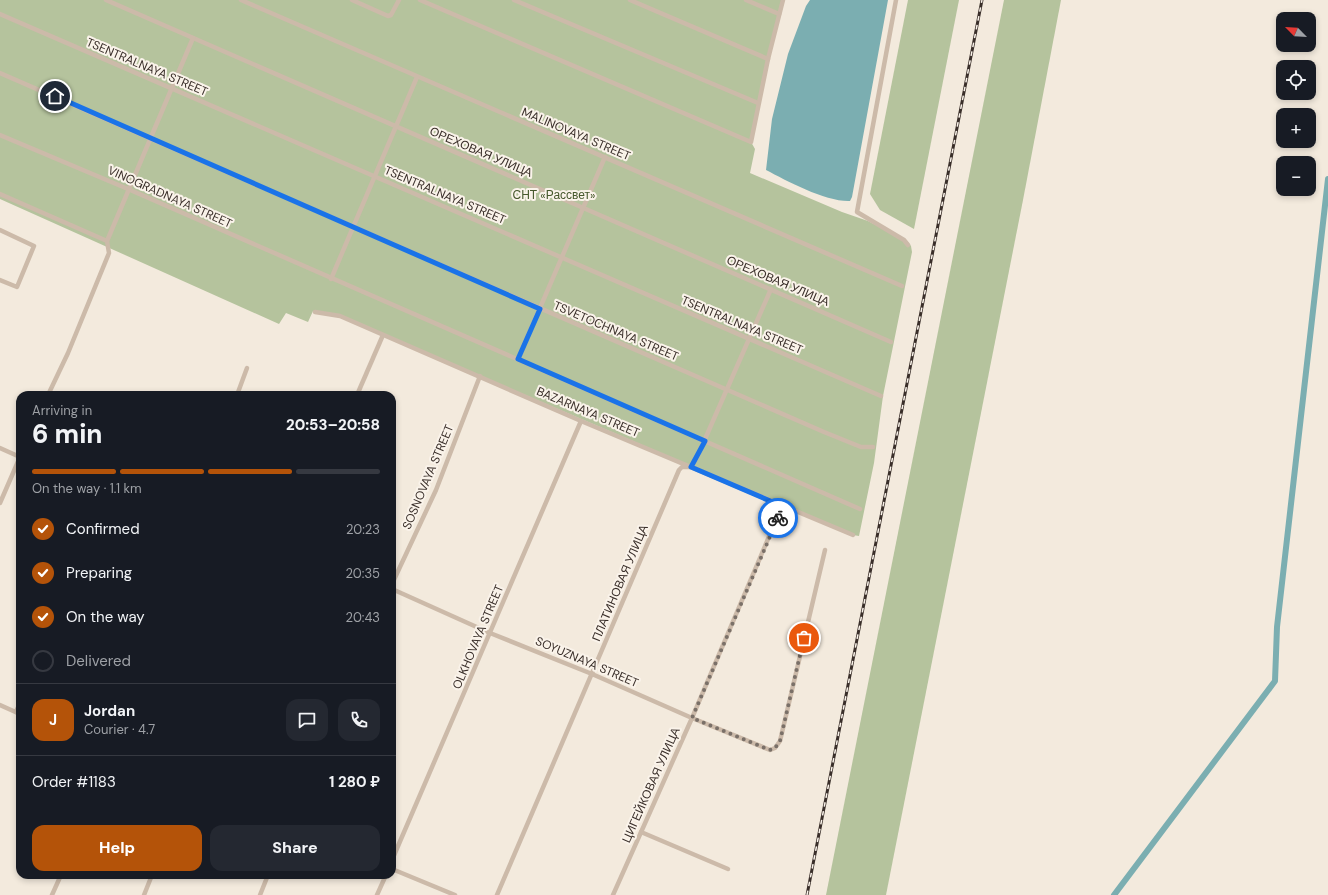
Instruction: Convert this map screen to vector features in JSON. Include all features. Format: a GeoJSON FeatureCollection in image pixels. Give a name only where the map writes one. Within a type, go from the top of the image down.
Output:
{"type":"FeatureCollection","features":[{"type":"Feature","properties":{"kind":"street","name":"ОРЕХОВАЯ УЛИЦА"},"geometry":{"type":"LineString","coordinates":[[106,0],[891,342]]}},
{"type":"Feature","properties":{"kind":"street","name":"MALINOVAYA STREET"},"geometry":{"type":"LineString","coordinates":[[241,0],[902,286]]}},
{"type":"Feature","properties":{"kind":"street"},"geometry":{"type":"LineString","coordinates":[[352,0],[388,16],[391,15],[399,0]]}},
{"type":"Feature","properties":{"kind":"street"},"geometry":{"type":"LineString","coordinates":[[420,0],[750,142],[768,59],[783,0]]}},
{"type":"Feature","properties":{"kind":"street"},"geometry":{"type":"LineString","coordinates":[[514,0],[758,103]]}},
{"type":"Feature","properties":{"kind":"street"},"geometry":{"type":"LineString","coordinates":[[630,0],[768,59]]}},
{"type":"Feature","properties":{"kind":"street"},"geometry":{"type":"LineString","coordinates":[[746,0],[779,14]]}},
{"type":"Feature","properties":{"kind":"street"},"geometry":{"type":"LineString","coordinates":[[896,0],[857,212],[904,240],[908,245]]}},
{"type":"Feature","properties":{"kind":"street","name":"TSENTRALNAYA STREET"},"geometry":{"type":"LineString","coordinates":[[0,14],[881,396]]}},
{"type":"Feature","properties":{"kind":"street"},"geometry":{"type":"LineString","coordinates":[[50,391],[68,353],[109,253],[107,241],[128,189],[193,38]]}},
{"type":"Feature","properties":{"kind":"street","name":"TSVETOCHNAYA STREET"},"geometry":{"type":"LineString","coordinates":[[0,73],[540,309],[861,447],[873,447]]}},
{"type":"Feature","properties":{"kind":"street"},"geometry":{"type":"LineString","coordinates":[[331,279],[417,77]]}},
{"type":"Feature","properties":{"kind":"street","name":"VINOGRADNAYA STREET"},"geometry":{"type":"LineString","coordinates":[[0,135],[128,189],[860,509]]}},
{"type":"Feature","properties":{"kind":"street"},"geometry":{"type":"LineString","coordinates":[[518,359],[605,157]]}},
{"type":"Feature","properties":{"kind":"street"},"geometry":{"type":"LineString","coordinates":[[0,194],[107,241]]}},
{"type":"Feature","properties":{"kind":"street"},"geometry":{"type":"LineString","coordinates":[[0,230],[34,246],[17,287],[0,280]]}},
{"type":"Feature","properties":{"kind":"street","name":"ПЛАТИНОВАЯ УЛИЦА"},"geometry":{"type":"LineString","coordinates":[[497,895],[679,470],[682,467],[691,467],[705,441],[772,289]]}},
{"type":"Feature","properties":{"kind":"street","name":"BAZARNAYA STREET"},"geometry":{"type":"LineString","coordinates":[[315,312],[340,316],[581,421],[853,535]]}},
{"type":"Feature","properties":{"kind":"street"},"geometry":{"type":"LineString","coordinates":[[359,391],[383,335]]}},
{"type":"Feature","properties":{"kind":"street"},"geometry":{"type":"LineString","coordinates":[[238,391],[247,368]]}},
{"type":"Feature","properties":{"kind":"street","name":"SOSNOVAYA STREET"},"geometry":{"type":"LineString","coordinates":[[396,575],[436,490],[480,376]]}},
{"type":"Feature","properties":{"kind":"street","name":"OLKHOVAYA STREET"},"geometry":{"type":"LineString","coordinates":[[396,851],[581,421]]}},
{"type":"Feature","properties":{"kind":"street"},"geometry":{"type":"LineString","coordinates":[[0,448],[16,455]]}},
{"type":"Feature","properties":{"kind":"street"},"geometry":{"type":"LineString","coordinates":[[0,503],[16,466]]}},
{"type":"Feature","properties":{"kind":"street","name":"ЦИГЕЙКОВАЯ УЛИЦА"},"geometry":{"type":"LineString","coordinates":[[613,895],[692,718],[782,506]]}},
{"type":"Feature","properties":{"kind":"street","name":"SOYUZNAYA STREET"},"geometry":{"type":"LineString","coordinates":[[396,591],[490,633],[592,674],[770,750],[775,748],[780,741],[825,550]]}},
{"type":"Feature","properties":{"kind":"street"},"geometry":{"type":"LineString","coordinates":[[0,706],[16,712]]}},
{"type":"Feature","properties":{"kind":"street"},"geometry":{"type":"LineString","coordinates":[[641,832],[728,869]]}},
{"type":"Feature","properties":{"kind":"street"},"geometry":{"type":"LineString","coordinates":[[396,871],[454,895]]}},
{"type":"Feature","properties":{"kind":"street"},"geometry":{"type":"LineString","coordinates":[[52,895],[59,879]]}},
{"type":"Feature","properties":{"kind":"street"},"geometry":{"type":"LineString","coordinates":[[144,895],[150,879]]}},
{"type":"Feature","properties":{"kind":"street"},"geometry":{"type":"LineString","coordinates":[[260,895],[266,879]]}},
{"type":"Feature","properties":{"kind":"street"},"geometry":{"type":"LineString","coordinates":[[377,895],[384,879]]}},
{"type":"Feature","properties":{"kind":"green space","name":"СНТ «Рассвет»"},"geometry":{"type":"Polygon","coordinates":[[[0,0],[783,0],[751,142],[755,149],[750,173],[842,212],[868,221],[907,241],[911,246],[912,252],[883,396],[874,463],[859,536],[853,535],[340,316],[313,311],[308,322],[286,313],[279,324],[0,199],[0,0]]]}},
{"type":"Feature","properties":{"kind":"green space"},"geometry":{"type":"Polygon","coordinates":[[[908,0],[959,0],[914,229],[880,210],[870,194],[908,0]]]}},
{"type":"Feature","properties":{"kind":"green space"},"geometry":{"type":"Polygon","coordinates":[[[1004,0],[1061,0],[886,895],[826,895],[1004,0]]]}},
{"type":"Feature","properties":{"kind":"water"},"geometry":{"type":"Polygon","coordinates":[[[810,0],[888,0],[852,197],[850,201],[818,195],[766,170],[772,119],[788,54],[806,6],[810,0]]]}},
{"type":"Feature","properties":{"kind":"waterway"},"geometry":{"type":"LineString","coordinates":[[1114,895],[1275,681],[1277,627],[1328,179]]}},
{"type":"Feature","properties":{"kind":"railway"},"geometry":{"type":"LineString","coordinates":[[807,895],[982,0]]}},
{"type":"Feature","properties":{"kind":"way so far"},"geometry":{"type":"LineString","coordinates":[[778,518],[692,718],[770,750],[775,748],[780,741],[804,638]]}},
{"type":"Feature","properties":{"kind":"route"},"geometry":{"type":"LineString","coordinates":[[55,96],[540,309],[518,359],[705,441],[691,467],[782,506],[778,518]]}}]}
